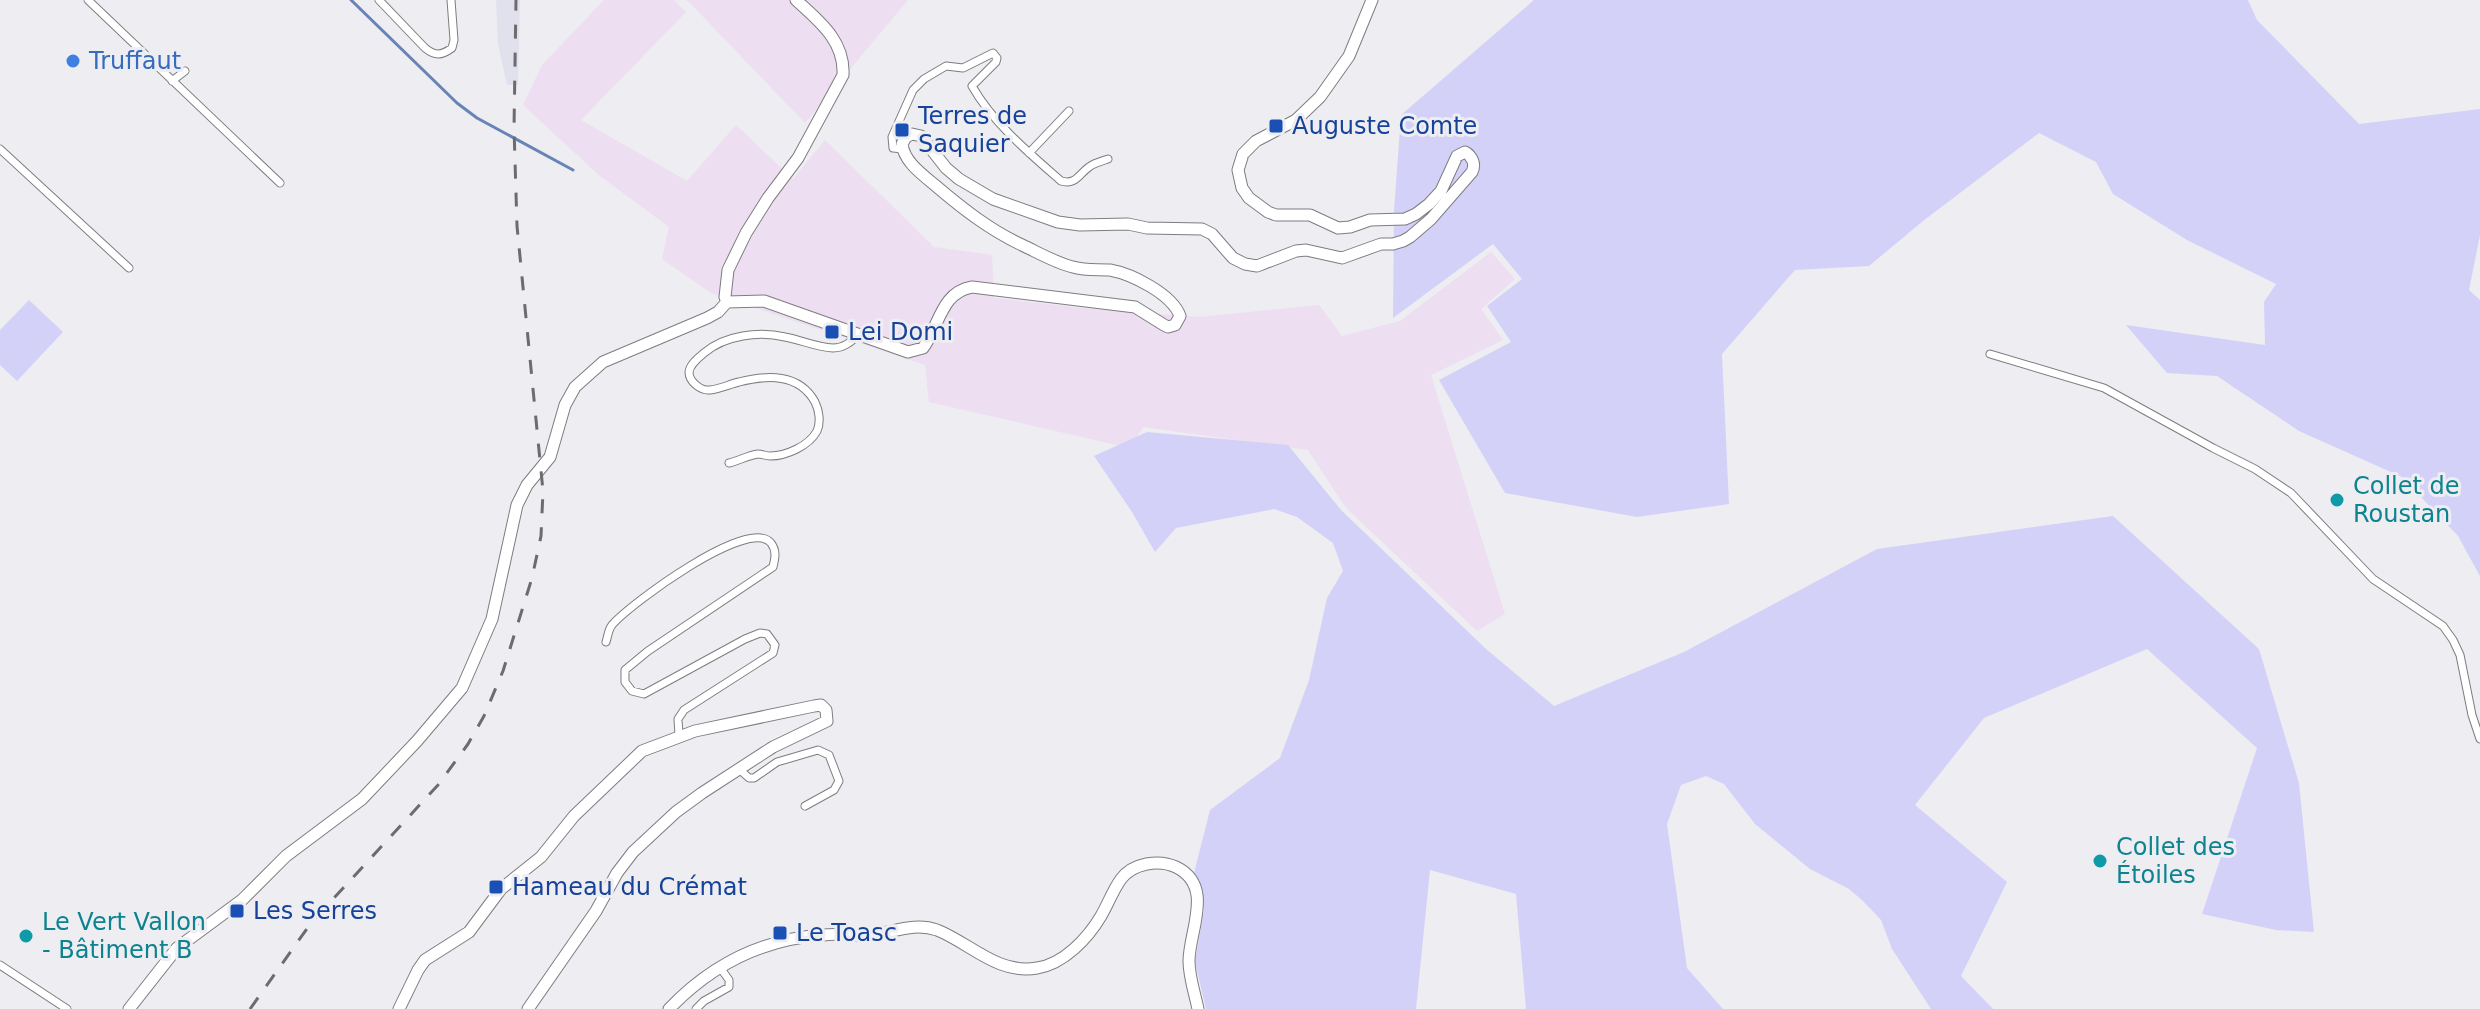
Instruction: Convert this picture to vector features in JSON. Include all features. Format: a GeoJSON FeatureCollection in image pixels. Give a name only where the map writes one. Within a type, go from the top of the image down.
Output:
{"type":"FeatureCollection","features":[{"type":"Feature","properties":{"kind":"street"},"geometry":{"type":"LineString","coordinates":[[88,0],[280,183]]}},
{"type":"Feature","properties":{"kind":"street"},"geometry":{"type":"LineString","coordinates":[[379,0],[425,48],[439,55],[452,48],[454,40],[451,0]]}},
{"type":"Feature","properties":{"kind":"street"},"geometry":{"type":"LineString","coordinates":[[129,1009],[177,948],[242,900],[274,865],[362,799],[462,688],[492,619],[517,505],[527,485],[550,457],[565,405],[575,387],[603,362],[707,318],[718,312],[730,298],[728,270],[746,233],[798,158],[843,75],[841,54],[832,35],[796,0]]}},
{"type":"Feature","properties":{"kind":"street"},"geometry":{"type":"LineString","coordinates":[[730,298],[773,303],[908,352],[920,350],[926,345],[950,299],[964,288],[972,287],[1135,307],[1168,327],[1175,325],[1180,316],[1172,301],[1155,289],[1115,271],[1087,270],[1061,263],[1018,244],[982,222],[917,169],[902,144],[912,134],[921,136],[946,168],[993,199],[1058,222],[1202,229],[1212,234],[1233,258],[1245,264],[1257,266],[1306,250],[1342,258],[1410,237],[1425,225],[1472,172],[1474,165],[1469,154],[1465,152],[1457,156],[1441,191],[1416,214],[1405,219],[1363,222],[1344,228],[1301,213],[1276,215],[1268,212],[1249,198],[1239,180],[1240,161],[1251,145],[1296,120],[1336,76],[1349,56],[1372,0]]}},
{"type":"Feature","properties":{"kind":"street"},"geometry":{"type":"LineString","coordinates":[[903,149],[893,148],[892,137],[913,90],[924,79],[946,66],[963,68],[993,53],[996,62],[972,86],[1029,153],[1067,183],[1076,180],[1089,167],[1108,159]]}},
{"type":"Feature","properties":{"kind":"street"},"geometry":{"type":"LineString","coordinates":[[172,81],[185,71]]}},
{"type":"Feature","properties":{"kind":"street"},"geometry":{"type":"LineString","coordinates":[[1029,153],[1069,111]]}},
{"type":"Feature","properties":{"kind":"street"},"geometry":{"type":"LineString","coordinates":[[0,149],[129,268]]}},
{"type":"Feature","properties":{"kind":"street"},"geometry":{"type":"LineString","coordinates":[[729,463],[758,454],[772,457],[802,446],[817,430],[817,405],[809,392],[796,382],[777,376],[701,389],[690,376],[689,371],[695,361],[708,349],[745,335],[783,336],[834,348],[851,343],[859,334]]}},
{"type":"Feature","properties":{"kind":"street"},"geometry":{"type":"LineString","coordinates":[[1990,354],[2104,388],[2245,463],[2291,493],[2373,579],[2443,626],[2460,655],[2480,739]]}},
{"type":"Feature","properties":{"kind":"street"},"geometry":{"type":"LineString","coordinates":[[606,642],[610,627],[710,553],[753,536],[765,537],[774,546],[776,557],[773,567],[648,651],[625,670],[625,682],[632,691],[644,694],[745,639],[760,633],[767,634],[775,645],[773,653],[684,710],[678,719],[679,736]]}},
{"type":"Feature","properties":{"kind":"street"},"geometry":{"type":"LineString","coordinates":[[399,1009],[425,960],[469,932],[501,889],[541,857],[563,828],[642,751],[679,736],[821,705],[829,715],[827,721],[773,747],[739,769],[676,812],[633,852],[528,1009]]}},
{"type":"Feature","properties":{"kind":"street"},"geometry":{"type":"LineString","coordinates":[[739,769],[749,778],[754,778],[785,759],[813,750],[824,751],[829,755],[839,781],[834,790],[805,806]]}},
{"type":"Feature","properties":{"kind":"street"},"geometry":{"type":"LineString","coordinates":[[669,1009],[719,966],[745,952],[827,934],[868,935],[922,926],[954,938],[998,963],[1036,969],[1063,957],[1084,939],[1123,876],[1134,868],[1156,862],[1180,869],[1195,887],[1198,913],[1189,959],[1198,1009]]}},
{"type":"Feature","properties":{"kind":"street"},"geometry":{"type":"LineString","coordinates":[[0,965],[67,1009]]}},
{"type":"Feature","properties":{"kind":"street"},"geometry":{"type":"LineString","coordinates":[[696,1009],[729,987],[729,980],[719,966]]}},
{"type":"Feature","properties":{"kind":"shaded area"},"geometry":{"type":"Polygon","coordinates":[[[496,0],[520,0],[518,85],[507,85],[498,44],[496,0]]]}},
{"type":"Feature","properties":{"kind":"shaded area"},"geometry":{"type":"Polygon","coordinates":[[[604,0],[674,0],[686,12],[581,120],[687,181],[736,125],[793,179],[825,140],[934,247],[992,255],[994,298],[1199,317],[1319,305],[1342,336],[1400,321],[1491,252],[1515,279],[1481,309],[1503,340],[1431,375],[1505,614],[1477,631],[1346,508],[1308,450],[1143,427],[1130,448],[929,402],[925,365],[711,293],[662,259],[669,227],[600,176],[523,105],[542,65],[604,0]]]}},
{"type":"Feature","properties":{"kind":"shaded area"},"geometry":{"type":"Polygon","coordinates":[[[687,0],[908,0],[805,123],[687,0]]]}},
{"type":"Feature","properties":{"kind":"shaded area"},"geometry":{"type":"Polygon","coordinates":[[[1534,0],[2248,0],[2257,20],[2359,124],[2480,109],[2480,235],[2469,290],[2480,300],[2480,576],[2458,536],[2402,477],[2299,431],[2217,376],[2167,373],[2126,325],[2265,345],[2264,302],[2276,284],[2187,240],[2113,194],[2096,162],[2039,133],[1869,266],[1795,270],[1722,354],[1729,504],[1637,517],[1505,493],[1439,380],[1511,342],[1487,306],[1522,279],[1493,244],[1393,318],[1394,210],[1401,115],[1534,0]]]}},
{"type":"Feature","properties":{"kind":"shaded area"},"geometry":{"type":"Polygon","coordinates":[[[29,300],[63,332],[17,381],[0,365],[0,330],[29,300]]]}},
{"type":"Feature","properties":{"kind":"shaded area"},"geometry":{"type":"Polygon","coordinates":[[[1147,432],[1288,445],[1341,510],[1486,649],[1554,706],[1684,652],[1877,549],[2113,516],[2259,649],[2299,783],[2314,932],[2276,930],[2202,914],[2257,748],[2147,649],[1984,718],[1915,805],[2007,882],[1961,976],[1993,1009],[1931,1009],[1892,949],[1881,920],[1863,901],[1849,889],[1810,869],[1755,824],[1724,784],[1706,776],[1681,785],[1667,824],[1687,968],[1723,1009],[1526,1009],[1516,894],[1430,870],[1416,1009],[1206,1009],[1195,962],[1204,910],[1194,873],[1210,810],[1280,758],[1309,680],[1327,598],[1343,571],[1333,543],[1297,517],[1274,509],[1176,528],[1155,552],[1094,456],[1147,432]]]}},
{"type":"Feature","properties":{"kind":"waterway"},"geometry":{"type":"LineString","coordinates":[[351,0],[457,103],[477,118],[573,170]]}},
{"type":"Feature","properties":{"kind":"railway"},"geometry":{"type":"LineString","coordinates":[[250,1009],[311,923],[438,785],[468,744],[503,671],[532,578],[541,536],[543,491],[517,226],[514,128],[516,0]]}},
{"type":"Feature","properties":{"kind":"place","name":"Truffaut"},"geometry":{"type":"Point","coordinates":[73,61]}},
{"type":"Feature","properties":{"kind":"place","name":"Auguste Comte"},"geometry":{"type":"Point","coordinates":[1276,126]}},
{"type":"Feature","properties":{"kind":"place","name":"Terres de Saquier"},"geometry":{"type":"Point","coordinates":[902,130]}},
{"type":"Feature","properties":{"kind":"place","name":"Lei Domi"},"geometry":{"type":"Point","coordinates":[832,332]}},
{"type":"Feature","properties":{"kind":"place","name":"Collet de Roustan"},"geometry":{"type":"Point","coordinates":[2337,500]}},
{"type":"Feature","properties":{"kind":"place","name":"Collet des Étoiles"},"geometry":{"type":"Point","coordinates":[2100,861]}},
{"type":"Feature","properties":{"kind":"place","name":"Hameau du Crémat"},"geometry":{"type":"Point","coordinates":[496,887]}},
{"type":"Feature","properties":{"kind":"place","name":"Les Serres"},"geometry":{"type":"Point","coordinates":[237,911]}},
{"type":"Feature","properties":{"kind":"place","name":"Le Toasc"},"geometry":{"type":"Point","coordinates":[780,933]}},
{"type":"Feature","properties":{"kind":"place","name":"Le Vert Vallon - Bâtiment B"},"geometry":{"type":"Point","coordinates":[26,936]}}]}
